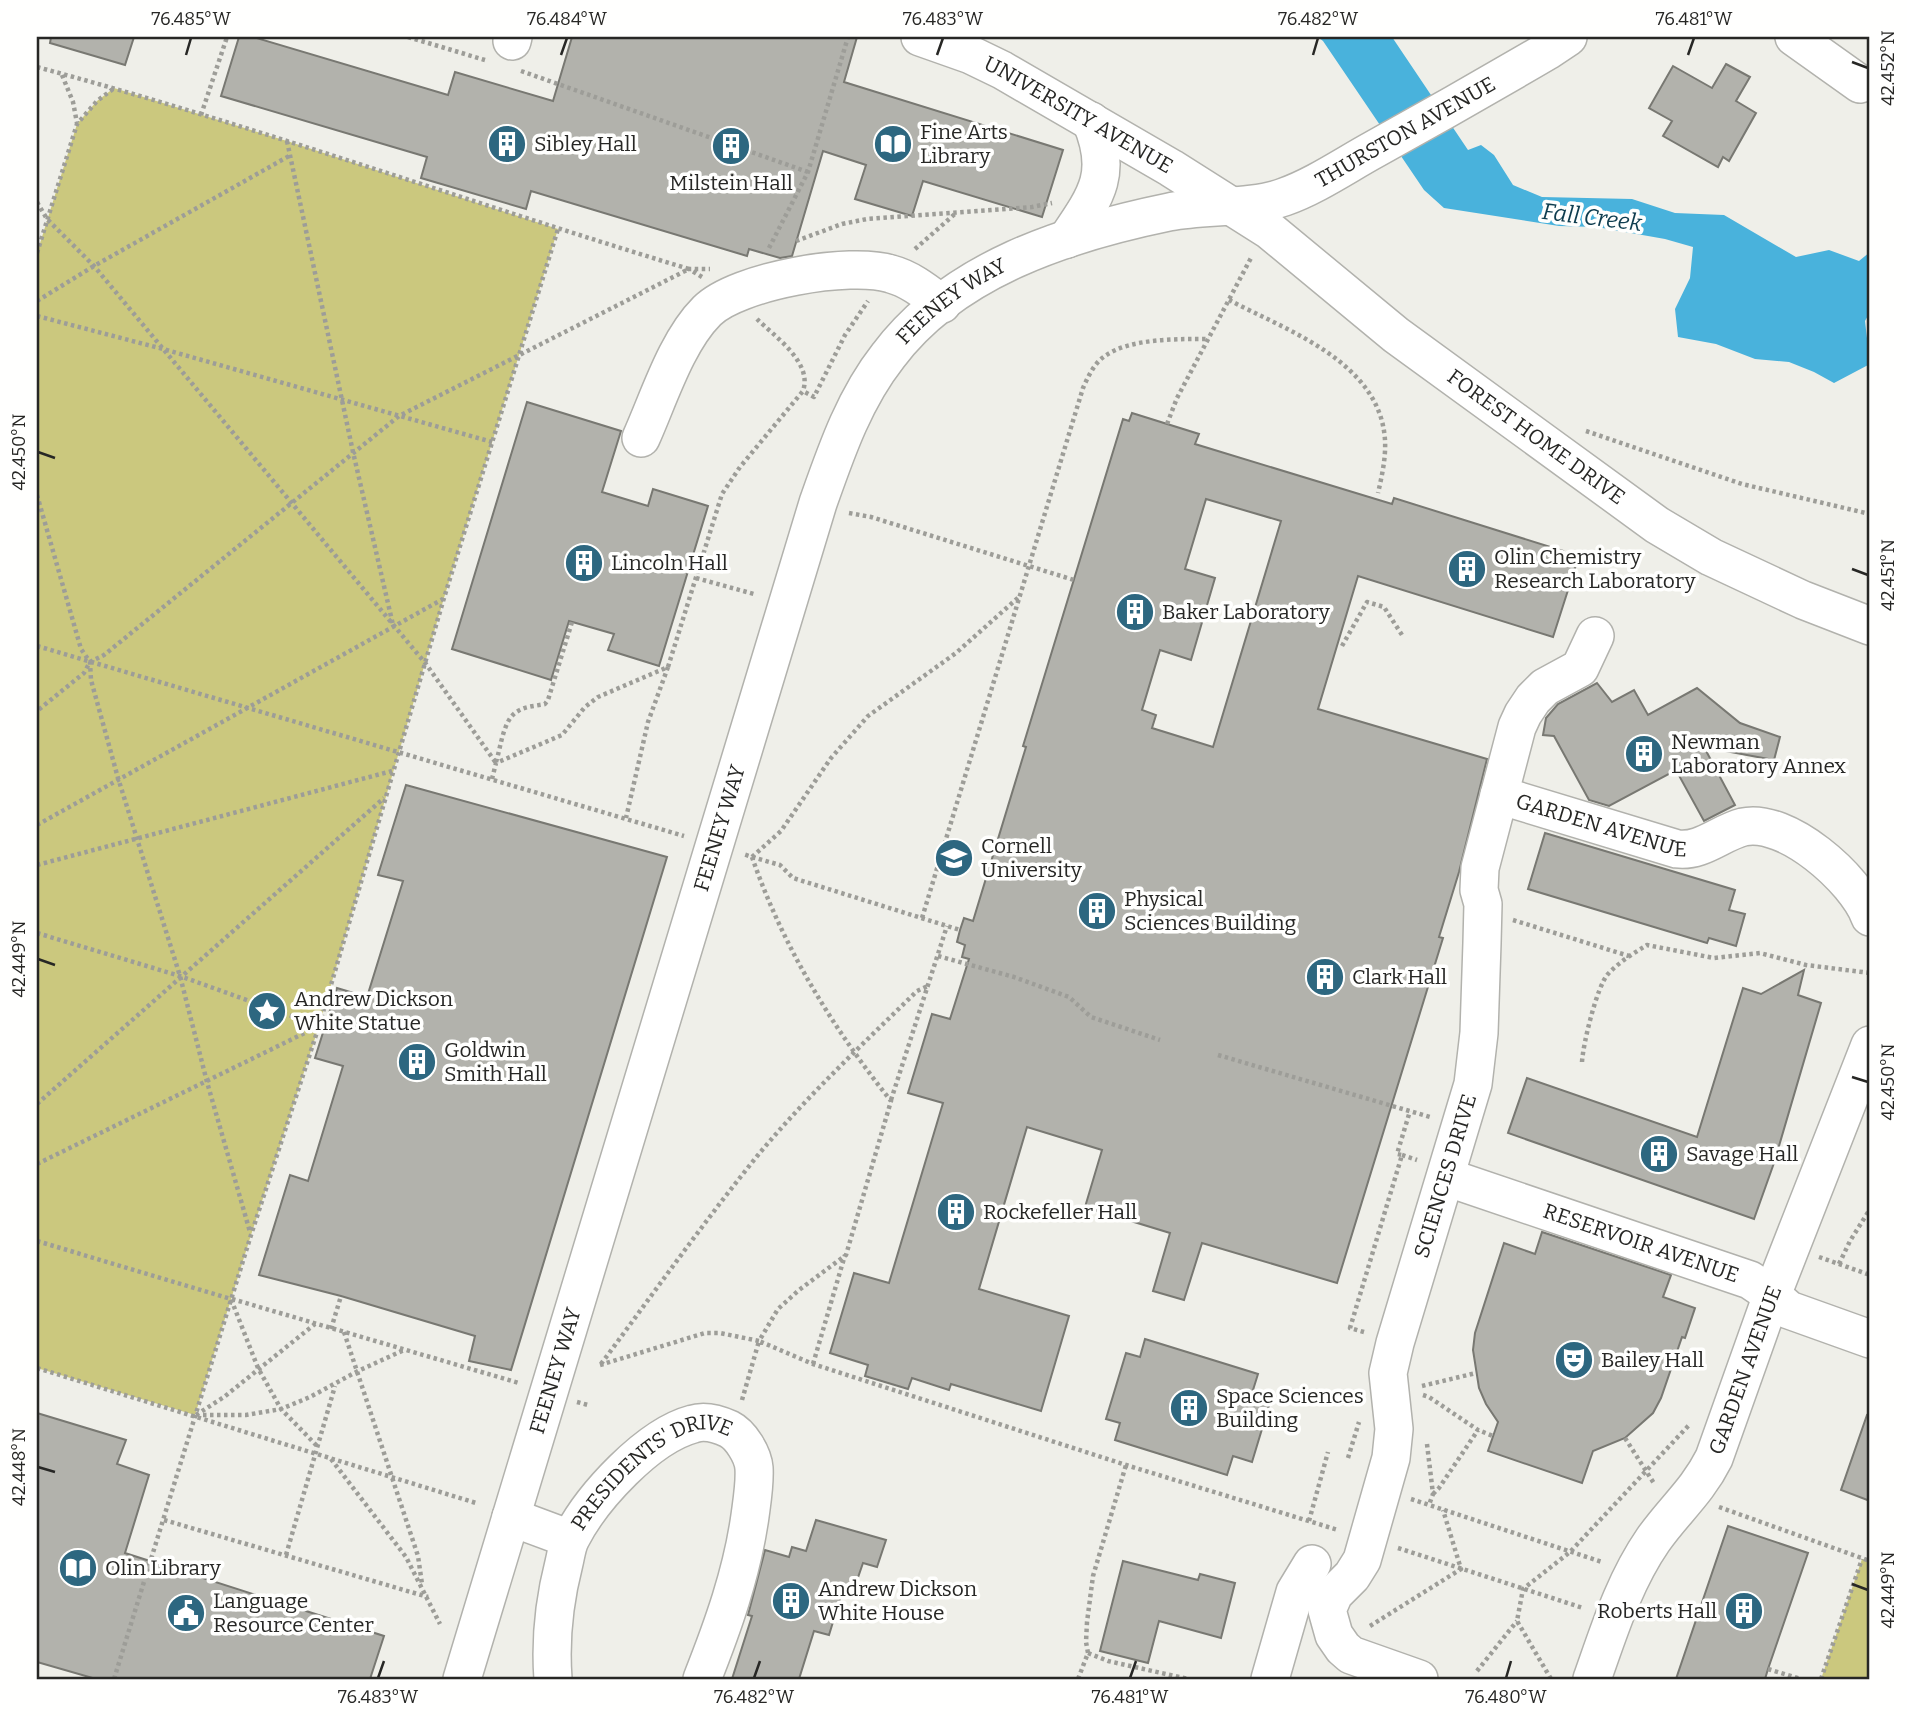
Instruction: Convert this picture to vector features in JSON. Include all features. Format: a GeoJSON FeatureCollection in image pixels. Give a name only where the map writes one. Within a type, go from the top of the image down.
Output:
{"type":"FeatureCollection","features":[{"type":"Feature","properties":{"kind":"street","name":"UNIVERSITY AVENUE"},"geometry":{"type":"LineString","coordinates":[[920,37],[971,55],[1002,70],[1232,205]]}},
{"type":"Feature","properties":{"kind":"street","name":"THURSTON AVENUE"},"geometry":{"type":"LineString","coordinates":[[1232,205],[1282,198],[1306,187],[1410,130],[1568,37]]}},
{"type":"Feature","properties":{"kind":"street"},"geometry":{"type":"LineString","coordinates":[[1794,37],[1860,83]]}},
{"type":"Feature","properties":{"kind":"street"},"geometry":{"type":"LineString","coordinates":[[1067,239],[1083,216],[1101,177],[1101,144],[1091,121]]}},
{"type":"Feature","properties":{"kind":"street","name":"FEENEY WAY"},"geometry":{"type":"LineString","coordinates":[[462,1679],[818,503],[843,435],[874,376],[888,355],[916,325],[942,303],[1002,266],[1067,239],[1160,214],[1232,205]]}},
{"type":"Feature","properties":{"kind":"street","name":"FOREST HOME DRIVE"},"geometry":{"type":"LineString","coordinates":[[1232,205],[1269,230],[1396,335],[1657,525],[1711,557],[1803,600],[1870,626]]}},
{"type":"Feature","properties":{"kind":"street"},"geometry":{"type":"LineString","coordinates":[[641,438],[688,335],[708,310],[731,294],[818,273],[865,269],[900,276],[942,303]]}},
{"type":"Feature","properties":{"kind":"street","name":"SCIENCES DRIVE"},"geometry":{"type":"LineString","coordinates":[[1329,1620],[1327,1610],[1330,1602],[1357,1569],[1370,1539],[1393,1446],[1394,1429],[1388,1373],[1473,1084],[1477,1058],[1483,910],[1479,890],[1480,868],[1517,727],[1533,699],[1545,687],[1580,668],[1595,636]]}},
{"type":"Feature","properties":{"kind":"street","name":"GARDEN AVENUE"},"geometry":{"type":"LineString","coordinates":[[1499,795],[1677,849],[1698,848],[1744,827],[1756,826],[1783,833],[1809,847],[1834,868],[1853,887],[1870,916]]}},
{"type":"Feature","properties":{"kind":"street","name":"GARDEN AVENUE"},"geometry":{"type":"LineString","coordinates":[[1592,1679],[1614,1616],[1638,1564],[1654,1539],[1703,1481],[1714,1458],[1772,1294],[1870,1045]]}},
{"type":"Feature","properties":{"kind":"street","name":"RESERVOIR AVENUE"},"geometry":{"type":"LineString","coordinates":[[1446,1177],[1750,1280],[1772,1294],[1789,1310],[1870,1339]]}},
{"type":"Feature","properties":{"kind":"street","name":"PRESIDENTS' DRIVE"},"geometry":{"type":"LineString","coordinates":[[553,1679],[551,1644],[556,1596],[570,1539],[611,1482],[630,1463],[665,1436],[695,1423],[715,1423],[733,1431],[747,1449],[754,1467],[753,1494],[747,1538],[736,1584],[702,1679]]}},
{"type":"Feature","properties":{"kind":"street","name":"PRESIDENTS' DRIVE"},"geometry":{"type":"LineString","coordinates":[[511,1517],[570,1539]]}},
{"type":"Feature","properties":{"kind":"street"},"geometry":{"type":"LineString","coordinates":[[1270,1679],[1289,1608],[1312,1564]]}},
{"type":"Feature","properties":{"kind":"street"},"geometry":{"type":"LineString","coordinates":[[1289,1608],[1329,1620],[1334,1635],[1351,1655],[1419,1679]]}},
{"type":"Feature","properties":{"kind":"path"},"geometry":{"type":"LineString","coordinates":[[201,115],[227,37]]}},
{"type":"Feature","properties":{"kind":"path"},"geometry":{"type":"LineString","coordinates":[[408,37],[510,48],[808,172]]}},
{"type":"Feature","properties":{"kind":"path"},"geometry":{"type":"LineString","coordinates":[[777,250],[766,254],[808,172],[848,37]]}},
{"type":"Feature","properties":{"kind":"path"},"geometry":{"type":"LineString","coordinates":[[37,67],[286,141],[689,269],[710,282]]}},
{"type":"Feature","properties":{"kind":"path"},"geometry":{"type":"LineString","coordinates":[[62,74],[77,124]]}},
{"type":"Feature","properties":{"kind":"path"},"geometry":{"type":"LineString","coordinates":[[37,253],[77,124],[97,101],[114,88]]}},
{"type":"Feature","properties":{"kind":"path"},"geometry":{"type":"LineString","coordinates":[[286,141],[393,625]]}},
{"type":"Feature","properties":{"kind":"path"},"geometry":{"type":"LineString","coordinates":[[37,301],[289,156]]}},
{"type":"Feature","properties":{"kind":"path"},"geometry":{"type":"LineString","coordinates":[[788,245],[842,224],[867,219],[1032,207],[1059,200]]}},
{"type":"Feature","properties":{"kind":"path"},"geometry":{"type":"LineString","coordinates":[[37,202],[47,219],[94,266],[425,664],[496,763]]}},
{"type":"Feature","properties":{"kind":"path"},"geometry":{"type":"LineString","coordinates":[[907,256],[956,212]]}},
{"type":"Feature","properties":{"kind":"path"},"geometry":{"type":"LineString","coordinates":[[114,1679],[251,1235],[321,1026],[398,751],[558,229]]}},
{"type":"Feature","properties":{"kind":"path"},"geometry":{"type":"LineString","coordinates":[[1167,424],[1177,398],[1253,254]]}},
{"type":"Feature","properties":{"kind":"path"},"geometry":{"type":"LineString","coordinates":[[37,711],[83,673],[90,662],[104,655],[399,416],[689,269],[713,269]]}},
{"type":"Feature","properties":{"kind":"path"},"geometry":{"type":"LineString","coordinates":[[803,391],[814,397],[839,347],[869,300]]}},
{"type":"Feature","properties":{"kind":"path"},"geometry":{"type":"LineString","coordinates":[[1229,300],[1342,362],[1365,386],[1375,401],[1385,434],[1385,453],[1378,493]]}},
{"type":"Feature","properties":{"kind":"path"},"geometry":{"type":"LineString","coordinates":[[37,316],[492,442]]}},
{"type":"Feature","properties":{"kind":"path"},"geometry":{"type":"LineString","coordinates":[[625,818],[648,722],[726,487],[805,386],[799,363],[790,350],[771,333]]}},
{"type":"Feature","properties":{"kind":"path"},"geometry":{"type":"LineString","coordinates":[[922,918],[1083,387],[1102,357],[1122,346],[1181,339],[1209,339]]}},
{"type":"Feature","properties":{"kind":"path"},"geometry":{"type":"LineString","coordinates":[[1580,429],[1742,484],[1870,514]]}},
{"type":"Feature","properties":{"kind":"path"},"geometry":{"type":"LineString","coordinates":[[37,495],[81,649],[90,662],[91,680],[118,778],[180,976],[251,1235]]}},
{"type":"Feature","properties":{"kind":"path"},"geometry":{"type":"LineString","coordinates":[[871,517],[1074,580]]}},
{"type":"Feature","properties":{"kind":"path"},"geometry":{"type":"LineString","coordinates":[[696,578],[754,594]]}},
{"type":"Feature","properties":{"kind":"path"},"geometry":{"type":"LineString","coordinates":[[752,857],[780,831],[831,758],[867,716],[956,653],[1020,595]]}},
{"type":"Feature","properties":{"kind":"path"},"geometry":{"type":"LineString","coordinates":[[37,825],[444,598]]}},
{"type":"Feature","properties":{"kind":"path"},"geometry":{"type":"LineString","coordinates":[[1342,646],[1367,602],[1384,607],[1402,635]]}},
{"type":"Feature","properties":{"kind":"path"},"geometry":{"type":"LineString","coordinates":[[492,779],[507,725],[514,713],[545,704],[548,700],[572,622]]}},
{"type":"Feature","properties":{"kind":"path"},"geometry":{"type":"LineString","coordinates":[[37,646],[714,844],[780,865],[793,878],[960,930]]}},
{"type":"Feature","properties":{"kind":"path"},"geometry":{"type":"LineString","coordinates":[[496,763],[562,735],[585,707],[598,697],[668,667]]}},
{"type":"Feature","properties":{"kind":"path"},"geometry":{"type":"LineString","coordinates":[[37,865],[393,771]]}},
{"type":"Feature","properties":{"kind":"path"},"geometry":{"type":"LineString","coordinates":[[37,1104],[385,797]]}},
{"type":"Feature","properties":{"kind":"path"},"geometry":{"type":"LineString","coordinates":[[752,857],[764,893],[784,936],[825,1009],[853,1052],[891,1101]]}},
{"type":"Feature","properties":{"kind":"path"},"geometry":{"type":"LineString","coordinates":[[1483,910],[1629,956]]}},
{"type":"Feature","properties":{"kind":"path"},"geometry":{"type":"LineString","coordinates":[[813,1364],[891,1101],[947,926]]}},
{"type":"Feature","properties":{"kind":"path"},"geometry":{"type":"LineString","coordinates":[[37,933],[180,976],[321,1026]]}},
{"type":"Feature","properties":{"kind":"path"},"geometry":{"type":"LineString","coordinates":[[1582,1062],[1584,1039],[1605,976],[1647,945],[1714,958],[1760,953],[1806,965],[1870,973]]}},
{"type":"Feature","properties":{"kind":"path"},"geometry":{"type":"LineString","coordinates":[[938,956],[1014,977],[1069,997],[1091,1017],[1160,1040]]}},
{"type":"Feature","properties":{"kind":"path"},"geometry":{"type":"LineString","coordinates":[[928,986],[917,991],[853,1052],[760,1153],[600,1365],[705,1333],[720,1333],[760,1341],[813,1364],[1126,1465],[1343,1531]]}},
{"type":"Feature","properties":{"kind":"path"},"geometry":{"type":"LineString","coordinates":[[37,1164],[321,1026]]}},
{"type":"Feature","properties":{"kind":"path"},"geometry":{"type":"LineString","coordinates":[[1218,1055],[1461,1126]]}},
{"type":"Feature","properties":{"kind":"path"},"geometry":{"type":"LineString","coordinates":[[1376,1336],[1350,1328],[1402,1155],[1397,1154],[1410,1111]]}},
{"type":"Feature","properties":{"kind":"path"},"geometry":{"type":"LineString","coordinates":[[1839,1265],[1870,1209]]}},
{"type":"Feature","properties":{"kind":"path"},"geometry":{"type":"LineString","coordinates":[[37,1241],[548,1392]]}},
{"type":"Feature","properties":{"kind":"path"},"geometry":{"type":"LineString","coordinates":[[1791,1246],[1870,1275]]}},
{"type":"Feature","properties":{"kind":"path"},"geometry":{"type":"LineString","coordinates":[[733,1431],[760,1341],[778,1309],[846,1255]]}},
{"type":"Feature","properties":{"kind":"path"},"geometry":{"type":"LineString","coordinates":[[331,1329],[341,1296]]}},
{"type":"Feature","properties":{"kind":"path"},"geometry":{"type":"LineString","coordinates":[[231,1299],[258,1368],[281,1409],[318,1447]]}},
{"type":"Feature","properties":{"kind":"path"},"geometry":{"type":"LineString","coordinates":[[195,1415],[224,1397],[315,1324]]}},
{"type":"Feature","properties":{"kind":"path"},"geometry":{"type":"LineString","coordinates":[[344,1332],[418,1556],[422,1584]]}},
{"type":"Feature","properties":{"kind":"path"},"geometry":{"type":"LineString","coordinates":[[195,1415],[246,1415],[281,1409],[405,1350]]}},
{"type":"Feature","properties":{"kind":"path"},"geometry":{"type":"LineString","coordinates":[[37,1368],[476,1503]]}},
{"type":"Feature","properties":{"kind":"path"},"geometry":{"type":"LineString","coordinates":[[1421,1386],[1476,1373]]}},
{"type":"Feature","properties":{"kind":"path"},"geometry":{"type":"LineString","coordinates":[[286,1555],[336,1385]]}},
{"type":"Feature","properties":{"kind":"path"},"geometry":{"type":"LineString","coordinates":[[1422,1395],[1429,1396],[1478,1430],[1493,1436]]}},
{"type":"Feature","properties":{"kind":"path"},"geometry":{"type":"LineString","coordinates":[[1348,1458],[1362,1412]]}},
{"type":"Feature","properties":{"kind":"path"},"geometry":{"type":"LineString","coordinates":[[1477,1671],[1517,1621],[1523,1590],[1570,1552],[1699,1415]]}},
{"type":"Feature","properties":{"kind":"path"},"geometry":{"type":"LineString","coordinates":[[1433,1494],[1478,1430]]}},
{"type":"Feature","properties":{"kind":"path"},"geometry":{"type":"LineString","coordinates":[[1625,1438],[1646,1469]]}},
{"type":"Feature","properties":{"kind":"path"},"geometry":{"type":"LineString","coordinates":[[1310,1521],[1328,1452]]}},
{"type":"Feature","properties":{"kind":"path"},"geometry":{"type":"LineString","coordinates":[[331,1458],[406,1557],[440,1624]]}},
{"type":"Feature","properties":{"kind":"path"},"geometry":{"type":"LineString","coordinates":[[1078,1679],[1088,1653],[1087,1622],[1093,1576],[1126,1465]]}},
{"type":"Feature","properties":{"kind":"path"},"geometry":{"type":"LineString","coordinates":[[1404,1496],[1612,1565]]}},
{"type":"Feature","properties":{"kind":"path"},"geometry":{"type":"LineString","coordinates":[[1687,1500],[1719,1507],[1870,1561]]}},
{"type":"Feature","properties":{"kind":"path"},"geometry":{"type":"LineString","coordinates":[[1443,1509],[1461,1569]]}},
{"type":"Feature","properties":{"kind":"path"},"geometry":{"type":"LineString","coordinates":[[164,1520],[428,1597]]}},
{"type":"Feature","properties":{"kind":"path"},"geometry":{"type":"LineString","coordinates":[[1387,1545],[1595,1612]]}},
{"type":"Feature","properties":{"kind":"path"},"geometry":{"type":"LineString","coordinates":[[1821,1679],[1862,1559]]}},
{"type":"Feature","properties":{"kind":"path"},"geometry":{"type":"LineString","coordinates":[[1363,1631],[1461,1569]]}},
{"type":"Feature","properties":{"kind":"path"},"geometry":{"type":"LineString","coordinates":[[1517,1621],[1551,1679]]}},
{"type":"Feature","properties":{"kind":"path"},"geometry":{"type":"LineString","coordinates":[[1088,1653],[1108,1661],[1188,1679]]}},
{"type":"Feature","properties":{"kind":"path"},"geometry":{"type":"LineString","coordinates":[[1768,1669],[1801,1679]]}},
{"type":"Feature","properties":{"kind":"shaded area"},"geometry":{"type":"Polygon","coordinates":[[[114,88],[558,229],[444,598],[319,1026],[195,1415],[37,1368],[37,253],[77,124],[97,101],[114,88]]]}},
{"type":"Feature","properties":{"kind":"shaded area"},"geometry":{"type":"Polygon","coordinates":[[[1862,1559],[1870,1561],[1870,1679],[1821,1679],[1862,1559]]]}},
{"type":"Feature","properties":{"kind":"water","name":"Fall Creek"},"geometry":{"type":"Polygon","coordinates":[[[1318,37],[1392,37],[1468,150],[1481,145],[1494,155],[1513,185],[1542,197],[1632,199],[1675,213],[1724,215],[1796,257],[1829,250],[1859,261],[1870,252],[1870,312],[1865,321],[1870,364],[1834,383],[1789,362],[1755,359],[1716,344],[1678,337],[1675,309],[1690,278],[1693,247],[1665,239],[1597,227],[1559,226],[1444,208],[1424,190],[1318,37]]]}},
{"type":"Feature","properties":{"kind":"building"},"geometry":{"type":"Polygon","coordinates":[[[51,37],[134,37],[125,65],[50,43],[51,37]]]}},
{"type":"Feature","properties":{"kind":"building"},"geometry":{"type":"Polygon","coordinates":[[[239,37],[253,37],[448,95],[455,72],[553,101],[572,37],[857,37],[844,82],[1063,150],[1042,217],[923,181],[912,216],[855,199],[866,165],[823,151],[792,256],[780,258],[749,249],[747,256],[531,191],[526,209],[421,178],[427,157],[221,96],[239,37]]]}},
{"type":"Feature","properties":{"kind":"building"},"geometry":{"type":"Polygon","coordinates":[[[1726,64],[1750,77],[1736,101],[1756,113],[1729,161],[1723,157],[1718,167],[1663,136],[1672,121],[1649,108],[1673,66],[1712,88],[1726,64]]]}},
{"type":"Feature","properties":{"kind":"building","name":"Lincoln Hall"},"geometry":{"type":"Polygon","coordinates":[[[527,402],[621,431],[602,492],[648,506],[653,489],[708,506],[659,666],[608,650],[614,634],[569,621],[551,680],[452,649],[527,402]]]}},
{"type":"Feature","properties":{"kind":"building"},"geometry":{"type":"Polygon","coordinates":[[[1132,413],[1199,434],[1195,444],[1392,504],[1394,498],[1563,551],[1561,557],[1577,562],[1553,637],[1358,576],[1318,709],[1487,759],[1459,872],[1439,937],[1443,938],[1337,1283],[1202,1243],[1184,1300],[1153,1291],[1170,1233],[1085,1207],[1102,1150],[1027,1127],[979,1289],[1069,1316],[1041,1411],[951,1384],[949,1390],[912,1378],[908,1389],[865,1376],[868,1365],[830,1353],[854,1273],[889,1283],[943,1103],[908,1093],[932,1014],[950,1019],[969,959],[962,957],[965,945],[957,942],[960,930],[964,918],[973,921],[1026,747],[1023,746],[1123,419],[1129,421],[1132,413]],[[1206,499],[1185,569],[1215,578],[1191,660],[1160,650],[1142,710],[1156,715],[1152,728],[1213,747],[1281,521],[1206,499]]]}},
{"type":"Feature","properties":{"kind":"building","name":"Newman Laboratory Annex"},"geometry":{"type":"Polygon","coordinates":[[[1597,683],[1612,702],[1634,690],[1648,715],[1697,688],[1740,723],[1780,737],[1774,760],[1704,747],[1735,805],[1704,821],[1676,770],[1609,806],[1589,800],[1554,736],[1543,735],[1546,718],[1558,704],[1597,683]]]}},
{"type":"Feature","properties":{"kind":"building"},"geometry":{"type":"Polygon","coordinates":[[[406,785],[667,857],[511,1370],[469,1361],[475,1336],[259,1275],[290,1175],[308,1181],[343,1066],[315,1058],[337,988],[367,997],[403,881],[378,875],[406,785]]]}},
{"type":"Feature","properties":{"kind":"building"},"geometry":{"type":"Polygon","coordinates":[[[1545,833],[1735,890],[1729,910],[1745,914],[1736,946],[1709,938],[1707,943],[1528,889],[1545,833]]]}},
{"type":"Feature","properties":{"kind":"building"},"geometry":{"type":"Polygon","coordinates":[[[1804,970],[1798,995],[1821,1003],[1774,1163],[1754,1219],[1508,1133],[1527,1078],[1697,1137],[1743,988],[1761,994],[1804,970]]]}},
{"type":"Feature","properties":{"kind":"building","name":"Bailey Hall"},"geometry":{"type":"Polygon","coordinates":[[[1542,1232],[1671,1275],[1663,1297],[1695,1308],[1653,1413],[1625,1438],[1593,1451],[1582,1483],[1488,1451],[1498,1422],[1479,1388],[1473,1350],[1475,1333],[1504,1243],[1535,1254],[1542,1232]]]}},
{"type":"Feature","properties":{"kind":"building","name":"Space Sciences Building"},"geometry":{"type":"Polygon","coordinates":[[[1145,1339],[1258,1374],[1253,1390],[1272,1396],[1252,1462],[1233,1456],[1227,1475],[1115,1440],[1120,1423],[1106,1419],[1126,1353],[1140,1357],[1145,1339]]]}},
{"type":"Feature","properties":{"kind":"building"},"geometry":{"type":"Polygon","coordinates":[[[37,1413],[126,1440],[117,1464],[149,1475],[125,1553],[384,1636],[370,1679],[96,1679],[37,1662],[37,1413]]]}},
{"type":"Feature","properties":{"kind":"building"},"geometry":{"type":"Polygon","coordinates":[[[1867,1415],[1870,1416],[1870,1501],[1841,1490],[1867,1415]]]}},
{"type":"Feature","properties":{"kind":"building","name":"Andrew Dickson White House"},"geometry":{"type":"Polygon","coordinates":[[[816,1520],[886,1540],[877,1567],[863,1563],[854,1589],[844,1586],[829,1635],[814,1631],[799,1679],[732,1679],[752,1616],[748,1615],[765,1550],[789,1557],[792,1547],[806,1551],[816,1520]]]}},
{"type":"Feature","properties":{"kind":"building","name":"Roberts Hall"},"geometry":{"type":"Polygon","coordinates":[[[1728,1526],[1808,1553],[1765,1679],[1676,1679],[1728,1526]]]}},
{"type":"Feature","properties":{"kind":"building"},"geometry":{"type":"Polygon","coordinates":[[[1123,1561],[1198,1580],[1200,1574],[1235,1583],[1221,1638],[1159,1621],[1148,1663],[1100,1651],[1123,1561]]]}},
{"type":"Feature","properties":{"kind":"place","name":"Sibley Hall"},"geometry":{"type":"Point","coordinates":[507,144]}},
{"type":"Feature","properties":{"kind":"place","name":"Fine Arts Library"},"geometry":{"type":"Point","coordinates":[893,144]}},
{"type":"Feature","properties":{"kind":"place","name":"Milstein Hall"},"geometry":{"type":"Point","coordinates":[731,146]}},
{"type":"Feature","properties":{"kind":"place","name":"Lincoln Hall"},"geometry":{"type":"Point","coordinates":[584,563]}},
{"type":"Feature","properties":{"kind":"place","name":"Olin Chemistry Research Laboratory"},"geometry":{"type":"Point","coordinates":[1467,569]}},
{"type":"Feature","properties":{"kind":"place","name":"Baker Laboratory"},"geometry":{"type":"Point","coordinates":[1135,612]}},
{"type":"Feature","properties":{"kind":"place","name":"Newman Laboratory Annex"},"geometry":{"type":"Point","coordinates":[1644,754]}},
{"type":"Feature","properties":{"kind":"place","name":"Cornell University"},"geometry":{"type":"Point","coordinates":[954,858]}},
{"type":"Feature","properties":{"kind":"place","name":"Physical Sciences Building"},"geometry":{"type":"Point","coordinates":[1097,911]}},
{"type":"Feature","properties":{"kind":"place","name":"Clark Hall"},"geometry":{"type":"Point","coordinates":[1325,977]}},
{"type":"Feature","properties":{"kind":"place","name":"Andrew Dickson White Statue"},"geometry":{"type":"Point","coordinates":[267,1011]}},
{"type":"Feature","properties":{"kind":"place","name":"Goldwin Smith Hall"},"geometry":{"type":"Point","coordinates":[417,1062]}},
{"type":"Feature","properties":{"kind":"place","name":"Savage Hall"},"geometry":{"type":"Point","coordinates":[1659,1154]}},
{"type":"Feature","properties":{"kind":"place","name":"Rockefeller Hall"},"geometry":{"type":"Point","coordinates":[956,1212]}},
{"type":"Feature","properties":{"kind":"place","name":"Bailey Hall"},"geometry":{"type":"Point","coordinates":[1574,1360]}},
{"type":"Feature","properties":{"kind":"place","name":"Space Sciences Building"},"geometry":{"type":"Point","coordinates":[1189,1408]}},
{"type":"Feature","properties":{"kind":"place","name":"Olin Library"},"geometry":{"type":"Point","coordinates":[78,1568]}},
{"type":"Feature","properties":{"kind":"place","name":"Andrew Dickson White House"},"geometry":{"type":"Point","coordinates":[791,1601]}},
{"type":"Feature","properties":{"kind":"place","name":"Roberts Hall"},"geometry":{"type":"Point","coordinates":[1744,1611]}},
{"type":"Feature","properties":{"kind":"place","name":"Language Resource Center"},"geometry":{"type":"Point","coordinates":[186,1613]}}]}
